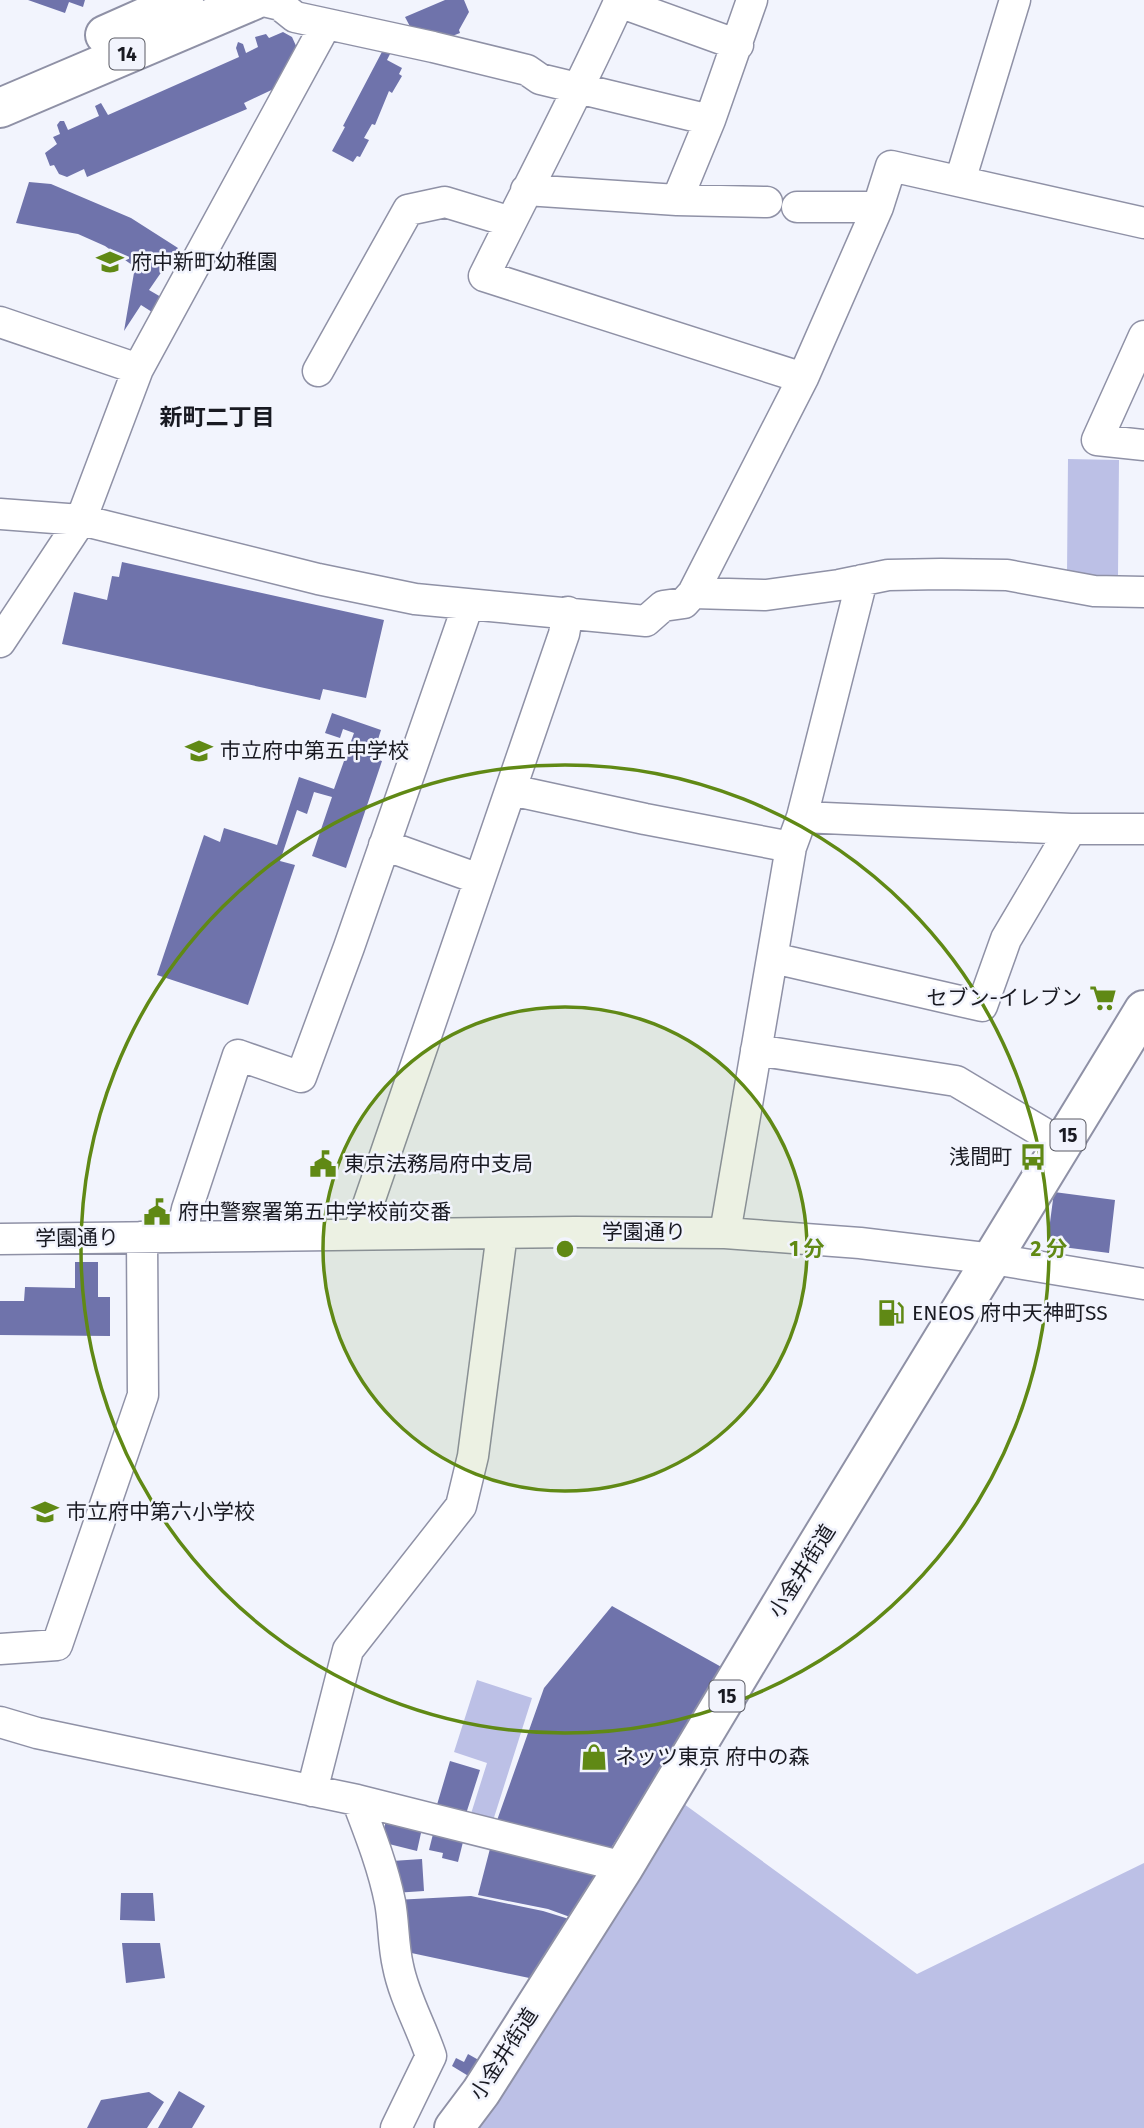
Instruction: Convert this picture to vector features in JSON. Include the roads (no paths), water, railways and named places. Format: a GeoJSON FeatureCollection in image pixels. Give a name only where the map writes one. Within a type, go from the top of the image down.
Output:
{"type":"FeatureCollection","features":[{"type":"Feature","properties":{"kind":"main road","name":"14"},"geometry":{"type":"LineString","coordinates":[[0,80],[184,0]]}},
{"type":"Feature","properties":{"kind":"main road","name":"14"},"geometry":{"type":"LineString","coordinates":[[0,108],[256,0]]}},
{"type":"Feature","properties":{"kind":"main road","name":"小金井街道"},"geometry":{"type":"LineString","coordinates":[[454,2128],[481,2092],[624,1867],[1144,1010]]}},
{"type":"Feature","properties":{"kind":"street"},"geometry":{"type":"LineString","coordinates":[[256,0],[280,5],[295,17],[527,70],[540,79],[710,120]]}},
{"type":"Feature","properties":{"kind":"street"},"geometry":{"type":"LineString","coordinates":[[677,200],[710,120],[752,0]]}},
{"type":"Feature","properties":{"kind":"street"},"geometry":{"type":"LineString","coordinates":[[960,181],[1016,0]]}},
{"type":"Feature","properties":{"kind":"street"},"geometry":{"type":"LineString","coordinates":[[738,44],[619,2],[580,88],[484,276],[803,378]]}},
{"type":"Feature","properties":{"kind":"street"},"geometry":{"type":"LineString","coordinates":[[0,642],[82,520],[138,369],[326,24]]}},
{"type":"Feature","properties":{"kind":"street"},"geometry":{"type":"LineString","coordinates":[[0,514],[82,520],[318,579],[415,598],[646,621],[663,606],[684,603],[693,593],[803,378],[878,207],[891,166],[1144,223]]}},
{"type":"Feature","properties":{"kind":"street"},"geometry":{"type":"LineString","coordinates":[[526,190],[677,200],[767,202]]}},
{"type":"Feature","properties":{"kind":"street"},"geometry":{"type":"LineString","coordinates":[[318,371],[408,209],[445,202],[511,222]]}},
{"type":"Feature","properties":{"kind":"street"},"geometry":{"type":"LineString","coordinates":[[797,207],[878,207]]}},
{"type":"Feature","properties":{"kind":"street"},"geometry":{"type":"LineString","coordinates":[[0,322],[138,369]]}},
{"type":"Feature","properties":{"kind":"street"},"geometry":{"type":"LineString","coordinates":[[1144,336],[1097,440],[1144,445]]}},
{"type":"Feature","properties":{"kind":"street"},"geometry":{"type":"LineString","coordinates":[[693,593],[766,594],[888,575],[1007,575],[1094,591],[1144,592]]}},
{"type":"Feature","properties":{"kind":"street"},"geometry":{"type":"LineString","coordinates":[[725,1233],[791,847],[802,817],[862,580]]}},
{"type":"Feature","properties":{"kind":"street"},"geometry":{"type":"LineString","coordinates":[[181,1237],[187,1209],[238,1055],[301,1077],[468,605]]}},
{"type":"Feature","properties":{"kind":"street"},"geometry":{"type":"LineString","coordinates":[[358,1234],[564,634],[568,612]]}},
{"type":"Feature","properties":{"kind":"street"},"geometry":{"type":"LineString","coordinates":[[511,790],[791,847]]}},
{"type":"Feature","properties":{"kind":"street"},"geometry":{"type":"LineString","coordinates":[[802,817],[1071,829],[1144,829]]}},
{"type":"Feature","properties":{"kind":"street"},"geometry":{"type":"LineString","coordinates":[[773,958],[982,1006],[1006,939],[1071,829]]}},
{"type":"Feature","properties":{"kind":"street"},"geometry":{"type":"LineString","coordinates":[[384,845],[479,878]]}},
{"type":"Feature","properties":{"kind":"street"},"geometry":{"type":"LineString","coordinates":[[757,1050],[957,1082],[1062,1144]]}},
{"type":"Feature","properties":{"kind":"street"},"geometry":{"type":"LineString","coordinates":[[312,1791],[348,1650],[461,1506],[473,1456],[502,1233]]}},
{"type":"Feature","properties":{"kind":"street","name":"学園通り"},"geometry":{"type":"LineString","coordinates":[[0,1239],[725,1233],[860,1243],[993,1259],[1144,1284]]}},
{"type":"Feature","properties":{"kind":"street"},"geometry":{"type":"LineString","coordinates":[[0,1649],[57,1645],[66,1619],[143,1395],[142,1237]]}},
{"type":"Feature","properties":{"kind":"street"},"geometry":{"type":"LineString","coordinates":[[0,1722],[37,1733],[357,1801],[624,1867]]}},
{"type":"Feature","properties":{"kind":"street"},"geometry":{"type":"LineString","coordinates":[[357,1801],[378,1857],[390,1903],[397,1965],[431,2056],[396,2128]]}},
{"type":"Feature","properties":{"kind":"place","name":"府中新町幼稚園"},"geometry":{"type":"Point","coordinates":[110,262]}},
{"type":"Feature","properties":{"kind":"place","name":"市立府中第五中学校"},"geometry":{"type":"Point","coordinates":[199,751]}},
{"type":"Feature","properties":{"kind":"place","name":"セブン-イレブン"},"geometry":{"type":"Point","coordinates":[1103,998]}},
{"type":"Feature","properties":{"kind":"place","name":"浅間町"},"geometry":{"type":"Point","coordinates":[1033,1157]}},
{"type":"Feature","properties":{"kind":"place","name":"東京法務局府中支局"},"geometry":{"type":"Point","coordinates":[323,1164]}},
{"type":"Feature","properties":{"kind":"place","name":"府中警察署第五中学校前交番"},"geometry":{"type":"Point","coordinates":[157,1212]}},
{"type":"Feature","properties":{"kind":"place","name":"ENEOS 府中天神町SS"},"geometry":{"type":"Point","coordinates":[891,1313]}},
{"type":"Feature","properties":{"kind":"place","name":"市立府中第六小学校"},"geometry":{"type":"Point","coordinates":[45,1512]}},
{"type":"Feature","properties":{"kind":"place","name":"ネッツ東京 府中の森"},"geometry":{"type":"Point","coordinates":[594,1757]}},
{"type":"Feature","properties":{"kind":"district","name":"新町二丁目"},"geometry":{"type":"Point","coordinates":[217,417]}}]}
